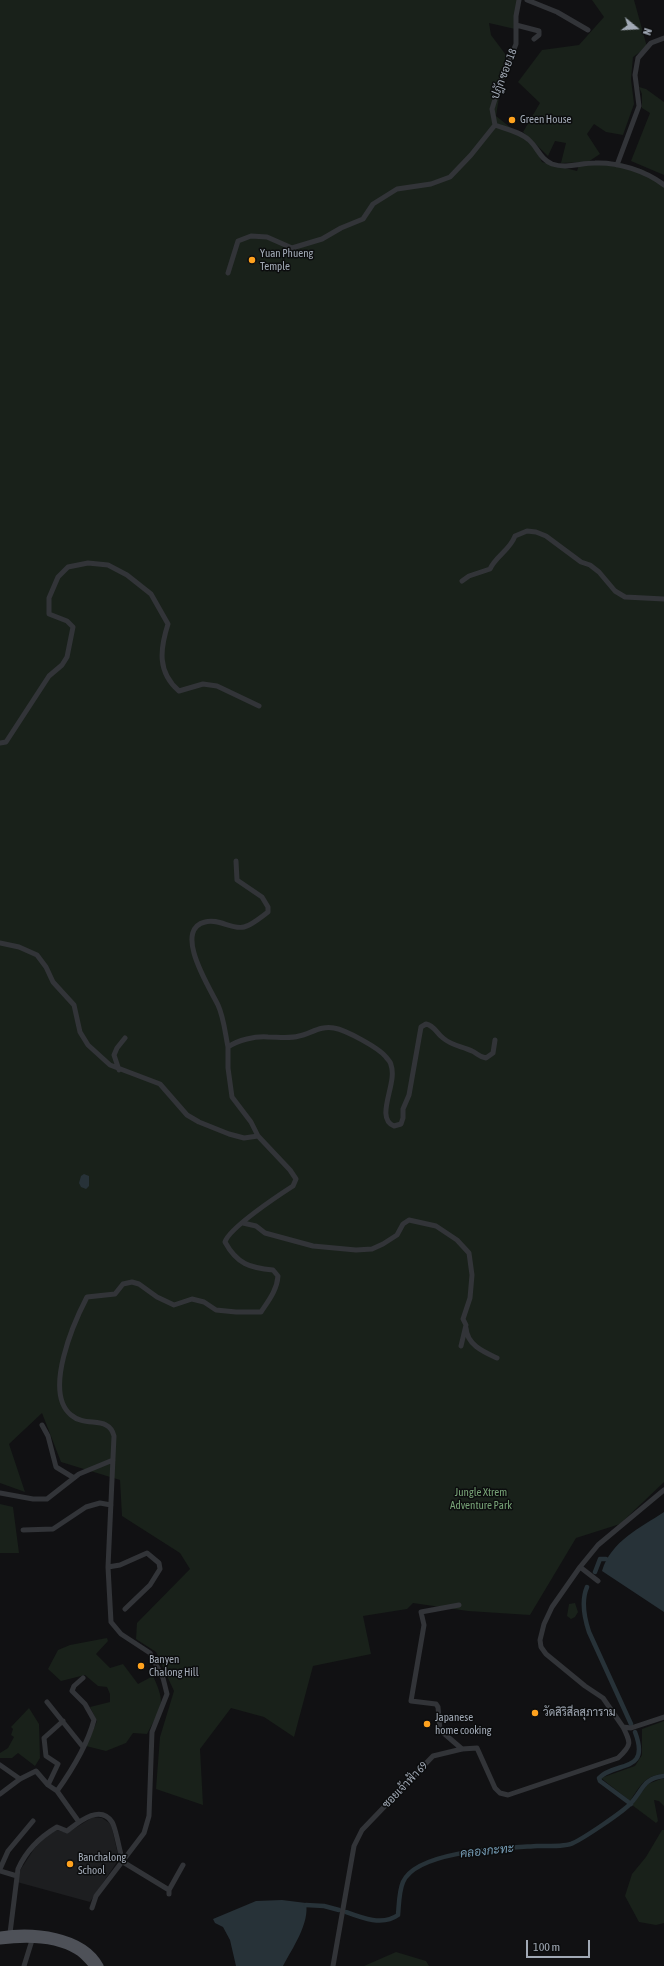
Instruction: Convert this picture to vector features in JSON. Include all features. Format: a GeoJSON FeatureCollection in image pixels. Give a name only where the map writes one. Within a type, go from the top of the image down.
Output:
{"type":"FeatureCollection","features":[{"type":"Feature","properties":{"kind":"main road"},"geometry":{"type":"LineString","coordinates":[[0,1934],[10,1933],[67,1945],[79,1952],[93,1966]]}},
{"type":"Feature","properties":{"kind":"main road"},"geometry":{"type":"LineString","coordinates":[[0,1941],[56,1936],[79,1945],[98,1961],[100,1966]]}},
{"type":"Feature","properties":{"kind":"street","name":"ปฎัก ซอย 18"},"geometry":{"type":"LineString","coordinates":[[495,125],[492,109],[516,44],[516,24],[519,0]]}},
{"type":"Feature","properties":{"kind":"street"},"geometry":{"type":"LineString","coordinates":[[527,0],[557,12],[588,30]]}},
{"type":"Feature","properties":{"kind":"street"},"geometry":{"type":"LineString","coordinates":[[516,24],[539,31],[539,35],[534,39]]}},
{"type":"Feature","properties":{"kind":"street"},"geometry":{"type":"LineString","coordinates":[[616,165],[639,106],[635,75],[638,58],[651,44],[664,38]]}},
{"type":"Feature","properties":{"kind":"street"},"geometry":{"type":"LineString","coordinates":[[228,273],[238,241],[251,236],[267,237],[292,248],[322,239],[341,228],[362,219],[373,204],[397,189],[431,184],[450,177],[471,155],[495,125],[529,139],[540,156],[552,164],[572,167],[594,163],[616,165],[652,176],[664,185]]}},
{"type":"Feature","properties":{"kind":"street"},"geometry":{"type":"LineString","coordinates":[[462,581],[469,576],[490,569],[495,560],[510,547],[514,536],[526,531],[536,532],[546,536],[581,562],[590,565],[599,572],[615,591],[625,596],[664,598]]}},
{"type":"Feature","properties":{"kind":"street"},"geometry":{"type":"LineString","coordinates":[[0,743],[6,742],[49,676],[62,665],[67,657],[73,627],[67,621],[49,614],[48,598],[58,577],[67,567],[88,563],[108,565],[127,575],[151,594],[168,624],[163,639],[162,655],[165,676],[170,684],[179,691],[203,684],[218,686],[259,706]]}},
{"type":"Feature","properties":{"kind":"street"},"geometry":{"type":"LineString","coordinates":[[92,1908],[96,1896],[144,1834],[149,1816],[152,1732],[167,1694],[163,1678],[150,1653],[121,1634],[111,1622],[108,1567],[114,1436],[112,1428],[109,1425],[82,1421],[70,1415],[62,1399],[60,1386],[61,1361],[87,1297],[115,1294],[123,1284],[132,1282],[139,1284],[157,1297],[174,1305],[192,1299],[204,1302],[216,1310],[236,1312],[262,1312],[278,1285],[278,1276],[273,1270],[247,1265],[231,1253],[225,1242],[226,1237],[243,1223],[293,1186],[296,1179],[290,1170],[258,1136],[251,1122],[232,1097],[228,1068],[228,1047],[223,1019],[218,1005],[206,983],[195,957],[192,937],[198,925],[204,922],[213,921],[244,927],[268,912],[268,907],[262,897],[237,880],[236,861]]}},
{"type":"Feature","properties":{"kind":"street"},"geometry":{"type":"LineString","coordinates":[[0,943],[19,947],[37,955],[46,967],[53,982],[74,1005],[80,1032],[88,1045],[110,1065],[160,1084],[182,1111],[199,1122],[229,1134],[244,1138],[258,1136]]}},
{"type":"Feature","properties":{"kind":"street"},"geometry":{"type":"LineString","coordinates":[[228,1047],[235,1043],[266,1036],[298,1037],[321,1028],[333,1028],[348,1033],[383,1053],[391,1065],[393,1082],[386,1110],[386,1118],[389,1124],[394,1126],[400,1124],[403,1118],[403,1109],[409,1095],[421,1027],[426,1024],[432,1025],[441,1037],[452,1044],[473,1051],[479,1056],[486,1058],[493,1053],[495,1040]]}},
{"type":"Feature","properties":{"kind":"street"},"geometry":{"type":"LineString","coordinates":[[120,1070],[114,1054],[125,1038]]}},
{"type":"Feature","properties":{"kind":"street"},"geometry":{"type":"LineString","coordinates":[[243,1223],[256,1226],[265,1233],[314,1246],[356,1250],[372,1249],[383,1244],[397,1235],[402,1224],[409,1220],[436,1226],[457,1240],[470,1253],[472,1275],[470,1298],[463,1319],[468,1338],[474,1345],[497,1358]]}},
{"type":"Feature","properties":{"kind":"street"},"geometry":{"type":"LineString","coordinates":[[461,1346],[466,1326]]}},
{"type":"Feature","properties":{"kind":"street"},"geometry":{"type":"LineString","coordinates":[[42,1425],[48,1436],[56,1467],[74,1478]]}},
{"type":"Feature","properties":{"kind":"street"},"geometry":{"type":"LineString","coordinates":[[0,1493],[33,1499],[47,1499],[74,1478],[113,1460]]}},
{"type":"Feature","properties":{"kind":"street"},"geometry":{"type":"LineString","coordinates":[[664,1490],[598,1546],[580,1567],[552,1607],[541,1633],[541,1647],[546,1654],[579,1681],[603,1698],[623,1727],[631,1728],[664,1717]]}},
{"type":"Feature","properties":{"kind":"street"},"geometry":{"type":"LineString","coordinates":[[23,1530],[53,1529],[86,1507],[100,1503],[111,1505]]}},
{"type":"Feature","properties":{"kind":"street"},"geometry":{"type":"LineString","coordinates":[[108,1567],[120,1565],[147,1554],[159,1563],[160,1570],[150,1585],[125,1609]]}},
{"type":"Feature","properties":{"kind":"street"},"geometry":{"type":"LineString","coordinates":[[580,1567],[598,1581]]}},
{"type":"Feature","properties":{"kind":"street"},"geometry":{"type":"LineString","coordinates":[[458,1605],[421,1612],[424,1624],[411,1701],[436,1704],[438,1707],[440,1730],[462,1749]]}},
{"type":"Feature","properties":{"kind":"street"},"geometry":{"type":"LineString","coordinates":[[57,1791],[68,1775],[83,1747],[94,1720],[85,1704],[73,1693],[72,1689],[83,1678]]}},
{"type":"Feature","properties":{"kind":"street"},"geometry":{"type":"LineString","coordinates":[[47,1702],[64,1721],[83,1747]]}},
{"type":"Feature","properties":{"kind":"street"},"geometry":{"type":"LineString","coordinates":[[48,1785],[58,1764],[46,1756],[44,1738],[64,1721]]}},
{"type":"Feature","properties":{"kind":"street","name":"ซอยเจ้าฟ้า 69"},"geometry":{"type":"LineString","coordinates":[[333,1966],[354,1846],[362,1830],[433,1756],[462,1749],[477,1748],[495,1788],[500,1794],[508,1795],[618,1758],[628,1748],[630,1740],[623,1727]]}},
{"type":"Feature","properties":{"kind":"street"},"geometry":{"type":"LineString","coordinates":[[0,1765],[20,1779]]}},
{"type":"Feature","properties":{"kind":"street"},"geometry":{"type":"LineString","coordinates":[[0,1794],[20,1779],[36,1770],[48,1785],[57,1791],[80,1822]]}},
{"type":"Feature","properties":{"kind":"street"},"geometry":{"type":"LineString","coordinates":[[10,1933],[17,1876],[21,1862],[37,1841],[57,1827],[67,1831],[80,1822],[97,1814],[104,1816],[113,1823],[122,1862],[169,1892],[183,1865]]}},
{"type":"Feature","properties":{"kind":"street"},"geometry":{"type":"LineString","coordinates":[[17,1876],[0,1870],[8,1850],[33,1821]]}},
{"type":"Feature","properties":{"kind":"street"},"geometry":{"type":"LineString","coordinates":[[24,1966],[33,1937]]}},
{"type":"Feature","properties":{"kind":"shaded area"},"geometry":{"type":"Polygon","coordinates":[[[84,1174],[89,1176],[89,1186],[86,1189],[81,1187],[79,1183],[81,1176],[84,1174]]]}},
{"type":"Feature","properties":{"kind":"shaded area"},"geometry":{"type":"Polygon","coordinates":[[[664,1512],[664,1612],[602,1571],[612,1551],[619,1543],[627,1536],[664,1512]]]}},
{"type":"Feature","properties":{"kind":"shaded area","name":"Banchalong School"},"geometry":{"type":"Polygon","coordinates":[[[93,1817],[102,1818],[111,1824],[119,1859],[90,1902],[17,1882],[21,1869],[34,1849],[47,1835],[57,1830],[67,1833],[93,1817]]]}},
{"type":"Feature","properties":{"kind":"shaded area"},"geometry":{"type":"Polygon","coordinates":[[[282,1900],[306,1903],[307,1911],[303,1927],[283,1966],[236,1966],[230,1940],[223,1927],[215,1923],[213,1919],[256,1901],[282,1900]]]}},
{"type":"Feature","properties":{"kind":"green space","name":"Jungle Xtrem Adventure Park"},"geometry":{"type":"Polygon","coordinates":[[[0,0],[521,0],[515,29],[489,23],[491,35],[506,55],[496,116],[535,147],[542,162],[577,171],[579,165],[617,162],[644,170],[652,179],[664,186],[664,1482],[620,1524],[576,1538],[530,1615],[468,1611],[413,1603],[407,1609],[363,1616],[371,1654],[313,1666],[294,1737],[264,1717],[231,1708],[200,1749],[203,1805],[156,1789],[160,1737],[174,1691],[156,1652],[136,1639],[137,1623],[190,1569],[180,1553],[122,1516],[120,1480],[61,1462],[42,1413],[9,1444],[25,1492],[0,1483],[0,0]]]}},
{"type":"Feature","properties":{"kind":"green space"},"geometry":{"type":"Polygon","coordinates":[[[592,0],[634,0],[647,47],[633,57],[631,79],[634,104],[623,135],[606,132],[594,124],[587,134],[600,154],[588,162],[561,163],[566,143],[555,141],[548,156],[523,132],[540,103],[518,82],[542,50],[579,45],[604,17],[592,0]]]}},
{"type":"Feature","properties":{"kind":"green space"},"geometry":{"type":"Polygon","coordinates":[[[639,87],[646,89],[664,102],[664,175],[631,161],[650,113],[642,108],[642,94],[639,87]]]}},
{"type":"Feature","properties":{"kind":"green space"},"geometry":{"type":"Polygon","coordinates":[[[0,1504],[13,1507],[19,1553],[0,1553],[0,1504]]]}},
{"type":"Feature","properties":{"kind":"green space"},"geometry":{"type":"Polygon","coordinates":[[[575,1603],[578,1612],[575,1617],[571,1619],[567,1616],[569,1604],[575,1603]]]}},
{"type":"Feature","properties":{"kind":"green space"},"geometry":{"type":"Polygon","coordinates":[[[107,1638],[108,1641],[96,1654],[110,1668],[123,1664],[138,1684],[153,1676],[161,1700],[159,1712],[147,1734],[133,1733],[126,1743],[106,1751],[86,1746],[97,1721],[90,1707],[110,1702],[110,1694],[107,1687],[98,1686],[85,1675],[61,1681],[48,1669],[58,1650],[70,1645],[107,1638]]]}},
{"type":"Feature","properties":{"kind":"green space"},"geometry":{"type":"Polygon","coordinates":[[[29,1708],[39,1724],[40,1758],[35,1766],[18,1753],[12,1758],[0,1758],[0,1753],[8,1748],[14,1737],[11,1735],[13,1729],[11,1727],[29,1708]]]}},
{"type":"Feature","properties":{"kind":"green space"},"geometry":{"type":"Polygon","coordinates":[[[664,1721],[664,1774],[652,1777],[644,1782],[630,1801],[601,1778],[635,1766],[642,1755],[642,1729],[664,1721]]]}},
{"type":"Feature","properties":{"kind":"green space"},"geometry":{"type":"Polygon","coordinates":[[[664,1779],[664,1806],[659,1801],[654,1800],[658,1821],[656,1823],[632,1805],[648,1784],[664,1779]]]}},
{"type":"Feature","properties":{"kind":"green space"},"geometry":{"type":"Polygon","coordinates":[[[662,1830],[664,1830],[664,1923],[656,1925],[639,1922],[625,1896],[632,1874],[646,1857],[662,1830]]]}},
{"type":"Feature","properties":{"kind":"green space"},"geometry":{"type":"Polygon","coordinates":[[[396,1952],[426,1961],[429,1966],[364,1966],[396,1952]]]}},
{"type":"Feature","properties":{"kind":"waterway"},"geometry":{"type":"LineString","coordinates":[[595,1572],[600,1559],[606,1559]]}},
{"type":"Feature","properties":{"kind":"waterway"},"geometry":{"type":"LineString","coordinates":[[587,1587],[584,1598],[584,1609],[589,1632],[631,1724]]}},
{"type":"Feature","properties":{"kind":"waterway","name":"คลองกะทะ"},"geometry":{"type":"LineString","coordinates":[[631,1804],[600,1781],[599,1778],[606,1773],[635,1761],[638,1755],[639,1745],[635,1732]]}},
{"type":"Feature","properties":{"kind":"waterway","name":"คลองกะทะ"},"geometry":{"type":"LineString","coordinates":[[346,1912],[372,1920],[386,1920],[398,1915],[400,1893],[403,1882],[412,1871],[426,1863],[444,1857],[485,1850],[537,1846],[561,1846],[573,1843],[586,1836],[627,1807],[647,1782],[657,1777],[664,1776]]}},
{"type":"Feature","properties":{"kind":"waterway","name":"คลองกะทะ"},"geometry":{"type":"LineString","coordinates":[[306,1905],[324,1906],[339,1910]]}},
{"type":"Feature","properties":{"kind":"place","name":"Green House"},"geometry":{"type":"Point","coordinates":[512,120]}},
{"type":"Feature","properties":{"kind":"place","name":"Yuan Phueng Temple"},"geometry":{"type":"Point","coordinates":[252,260]}},
{"type":"Feature","properties":{"kind":"place","name":"Banyen Chalong Hill"},"geometry":{"type":"Point","coordinates":[141,1666]}},
{"type":"Feature","properties":{"kind":"place","name":"วัดสิริสีลสุภาราม"},"geometry":{"type":"Point","coordinates":[535,1713]}},
{"type":"Feature","properties":{"kind":"place","name":"Japanese home cooking"},"geometry":{"type":"Point","coordinates":[427,1724]}},
{"type":"Feature","properties":{"kind":"place","name":"Banchalong School"},"geometry":{"type":"Point","coordinates":[70,1864]}}]}
